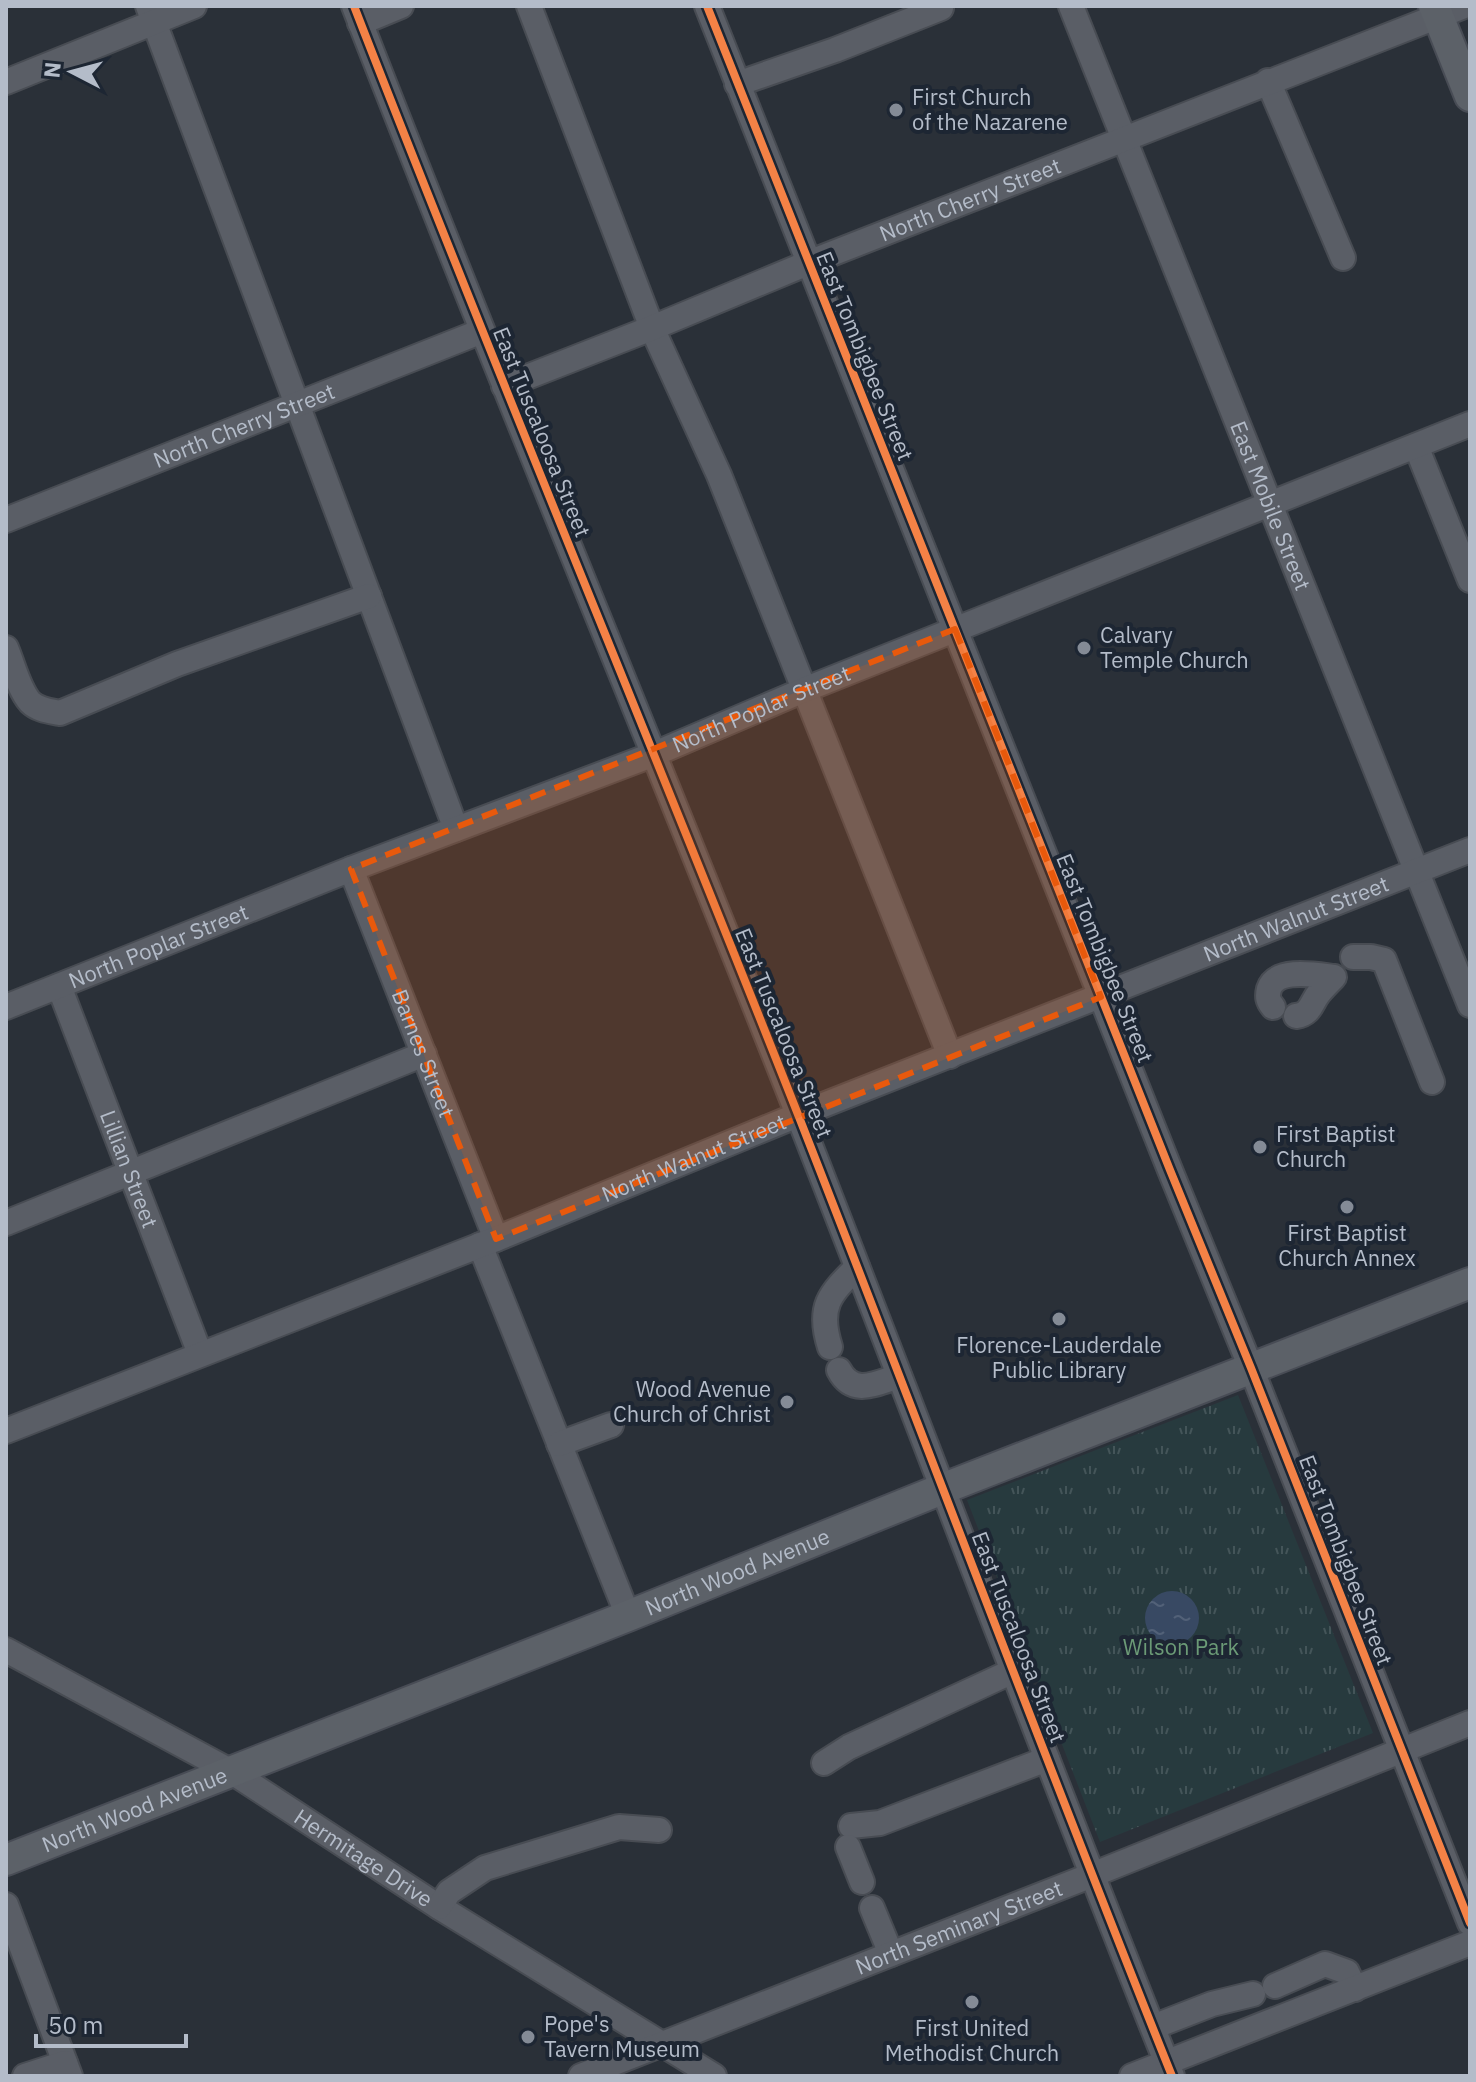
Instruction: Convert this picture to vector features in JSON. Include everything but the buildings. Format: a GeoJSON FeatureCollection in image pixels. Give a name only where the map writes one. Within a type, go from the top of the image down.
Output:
{"type":"FeatureCollection","features":[{"type":"Feature","properties":{"kind":"main road"},"geometry":{"type":"LineString","coordinates":[[1446,9],[1470,96]]}},
{"type":"Feature","properties":{"kind":"main road","name":"North Wood Avenue"},"geometry":{"type":"LineString","coordinates":[[6,1860],[1470,1283]]}},
{"type":"Feature","properties":{"kind":"street"},"geometry":{"type":"LineString","coordinates":[[6,82],[151,14],[194,6]]}},
{"type":"Feature","properties":{"kind":"street"},"geometry":{"type":"LineString","coordinates":[[357,14],[401,6]]}},
{"type":"Feature","properties":{"kind":"street"},"geometry":{"type":"LineString","coordinates":[[529,6],[652,328],[719,475],[950,1056]]}},
{"type":"Feature","properties":{"kind":"street","name":"East Tombigbee Street"},"geometry":{"type":"LineString","coordinates":[[707,6],[1470,1923]]}},
{"type":"Feature","properties":{"kind":"street","name":"East Mobile Street"},"geometry":{"type":"LineString","coordinates":[[1071,6],[1470,1005]]}},
{"type":"Feature","properties":{"kind":"street"},"geometry":{"type":"LineString","coordinates":[[737,84],[941,8]]}},
{"type":"Feature","properties":{"kind":"street","name":"North Cherry Street"},"geometry":{"type":"LineString","coordinates":[[504,386],[1446,9]]}},
{"type":"Feature","properties":{"kind":"street"},"geometry":{"type":"LineString","coordinates":[[151,14],[456,829]]}},
{"type":"Feature","properties":{"kind":"street","name":"East Tuscaloosa Street"},"geometry":{"type":"LineString","coordinates":[[357,14],[798,1115],[1169,2069]]}},
{"type":"Feature","properties":{"kind":"street"},"geometry":{"type":"LineString","coordinates":[[1268,81],[1343,258]]}},
{"type":"Feature","properties":{"kind":"street","name":"North Cherry Street"},"geometry":{"type":"LineString","coordinates":[[6,520],[482,331]]}},
{"type":"Feature","properties":{"kind":"street","name":"North Poplar Street"},"geometry":{"type":"LineString","coordinates":[[6,1007],[351,869],[652,755],[804,690],[1470,424]]}},
{"type":"Feature","properties":{"kind":"street"},"geometry":{"type":"LineString","coordinates":[[1416,446],[1470,580]]}},
{"type":"Feature","properties":{"kind":"street"},"geometry":{"type":"LineString","coordinates":[[6,648],[31,703],[60,713],[177,664],[369,596]]}},
{"type":"Feature","properties":{"kind":"street","name":"North Walnut Street"},"geometry":{"type":"LineString","coordinates":[[6,1431],[1470,850]]}},
{"type":"Feature","properties":{"kind":"street","name":"Barnes Street"},"geometry":{"type":"LineString","coordinates":[[351,869],[424,1054],[559,1444],[628,1616]]}},
{"type":"Feature","properties":{"kind":"street"},"geometry":{"type":"LineString","coordinates":[[1353,957],[1384,960],[1432,1082]]}},
{"type":"Feature","properties":{"kind":"street","name":"Lillian Street"},"geometry":{"type":"LineString","coordinates":[[59,986],[200,1354]]}},
{"type":"Feature","properties":{"kind":"street"},"geometry":{"type":"LineString","coordinates":[[6,1223],[424,1054]]}},
{"type":"Feature","properties":{"kind":"street"},"geometry":{"type":"LineString","coordinates":[[830,1347],[825,1316],[832,1292],[857,1267]]}},
{"type":"Feature","properties":{"kind":"street"},"geometry":{"type":"LineString","coordinates":[[839,1370],[848,1383],[858,1386],[899,1376]]}},
{"type":"Feature","properties":{"kind":"street"},"geometry":{"type":"LineString","coordinates":[[559,1444],[611,1425]]}},
{"type":"Feature","properties":{"kind":"street","name":"Hermitage Drive"},"geometry":{"type":"LineString","coordinates":[[6,1650],[232,1772],[439,1907],[714,2076]]}},
{"type":"Feature","properties":{"kind":"street"},"geometry":{"type":"LineString","coordinates":[[824,1763],[849,1747],[1013,1671]]}},
{"type":"Feature","properties":{"kind":"street","name":"North Seminary Street"},"geometry":{"type":"LineString","coordinates":[[581,2076],[1470,1723]]}},
{"type":"Feature","properties":{"kind":"street"},"geometry":{"type":"LineString","coordinates":[[862,1882],[850,1837],[1047,1759]]}},
{"type":"Feature","properties":{"kind":"street"},"geometry":{"type":"LineString","coordinates":[[439,1907],[449,1892],[485,1868],[619,1827],[659,1830]]}},
{"type":"Feature","properties":{"kind":"street"},"geometry":{"type":"LineString","coordinates":[[6,1905],[67,2069],[25,2076]]}},
{"type":"Feature","properties":{"kind":"street"},"geometry":{"type":"LineString","coordinates":[[872,1908],[891,1954]]}},
{"type":"Feature","properties":{"kind":"street"},"geometry":{"type":"LineString","coordinates":[[1132,2076],[1169,2069],[1470,1943]]}},
{"type":"Feature","properties":{"kind":"street"},"geometry":{"type":"LineString","coordinates":[[1153,2027],[1212,2004],[1264,1990],[1325,1964],[1347,1972],[1355,1989]]}},
{"type":"Feature","properties":{"kind":"highlighted area"},"geometry":{"type":"Polygon","coordinates":[[[955,629],[1101,997],[496,1239],[351,869],[955,629]]]}},
{"type":"Feature","properties":{"kind":"green space","name":"Wilson Park"},"geometry":{"type":"Polygon","coordinates":[[[1238,1395],[1373,1733],[1100,1842],[967,1500],[1238,1395]]]}},
{"type":"Feature","properties":{"kind":"water"},"geometry":{"type":"Polygon","coordinates":[[[1172,1591],[1191,1599],[1199,1618],[1191,1637],[1172,1645],[1153,1637],[1145,1618],[1153,1599],[1172,1591]]]}},
{"type":"Feature","properties":{"kind":"cycle path"},"geometry":{"type":"LineString","coordinates":[[354,6],[799,1117],[1172,2076]]}},
{"type":"Feature","properties":{"kind":"cycle path"},"geometry":{"type":"LineString","coordinates":[[707,6],[1470,1923]]}},
{"type":"Feature","properties":{"kind":"place","name":"First Church of the Nazarene"},"geometry":{"type":"Point","coordinates":[896,110]}},
{"type":"Feature","properties":{"kind":"place","name":"Calvary Temple Church"},"geometry":{"type":"Point","coordinates":[1084,648]}},
{"type":"Feature","properties":{"kind":"place","name":"First Baptist Church"},"geometry":{"type":"Point","coordinates":[1260,1147]}},
{"type":"Feature","properties":{"kind":"place","name":"First Baptist Church Annex"},"geometry":{"type":"Point","coordinates":[1347,1207]}},
{"type":"Feature","properties":{"kind":"place","name":"Florence-Lauderdale Public Library"},"geometry":{"type":"Point","coordinates":[1059,1319]}},
{"type":"Feature","properties":{"kind":"place","name":"Wood Avenue Church of Christ"},"geometry":{"type":"Point","coordinates":[787,1402]}},
{"type":"Feature","properties":{"kind":"place","name":"First United Methodist Church"},"geometry":{"type":"Point","coordinates":[972,2002]}},
{"type":"Feature","properties":{"kind":"place","name":"Pope's Tavern Museum"},"geometry":{"type":"Point","coordinates":[528,2037]}}]}
